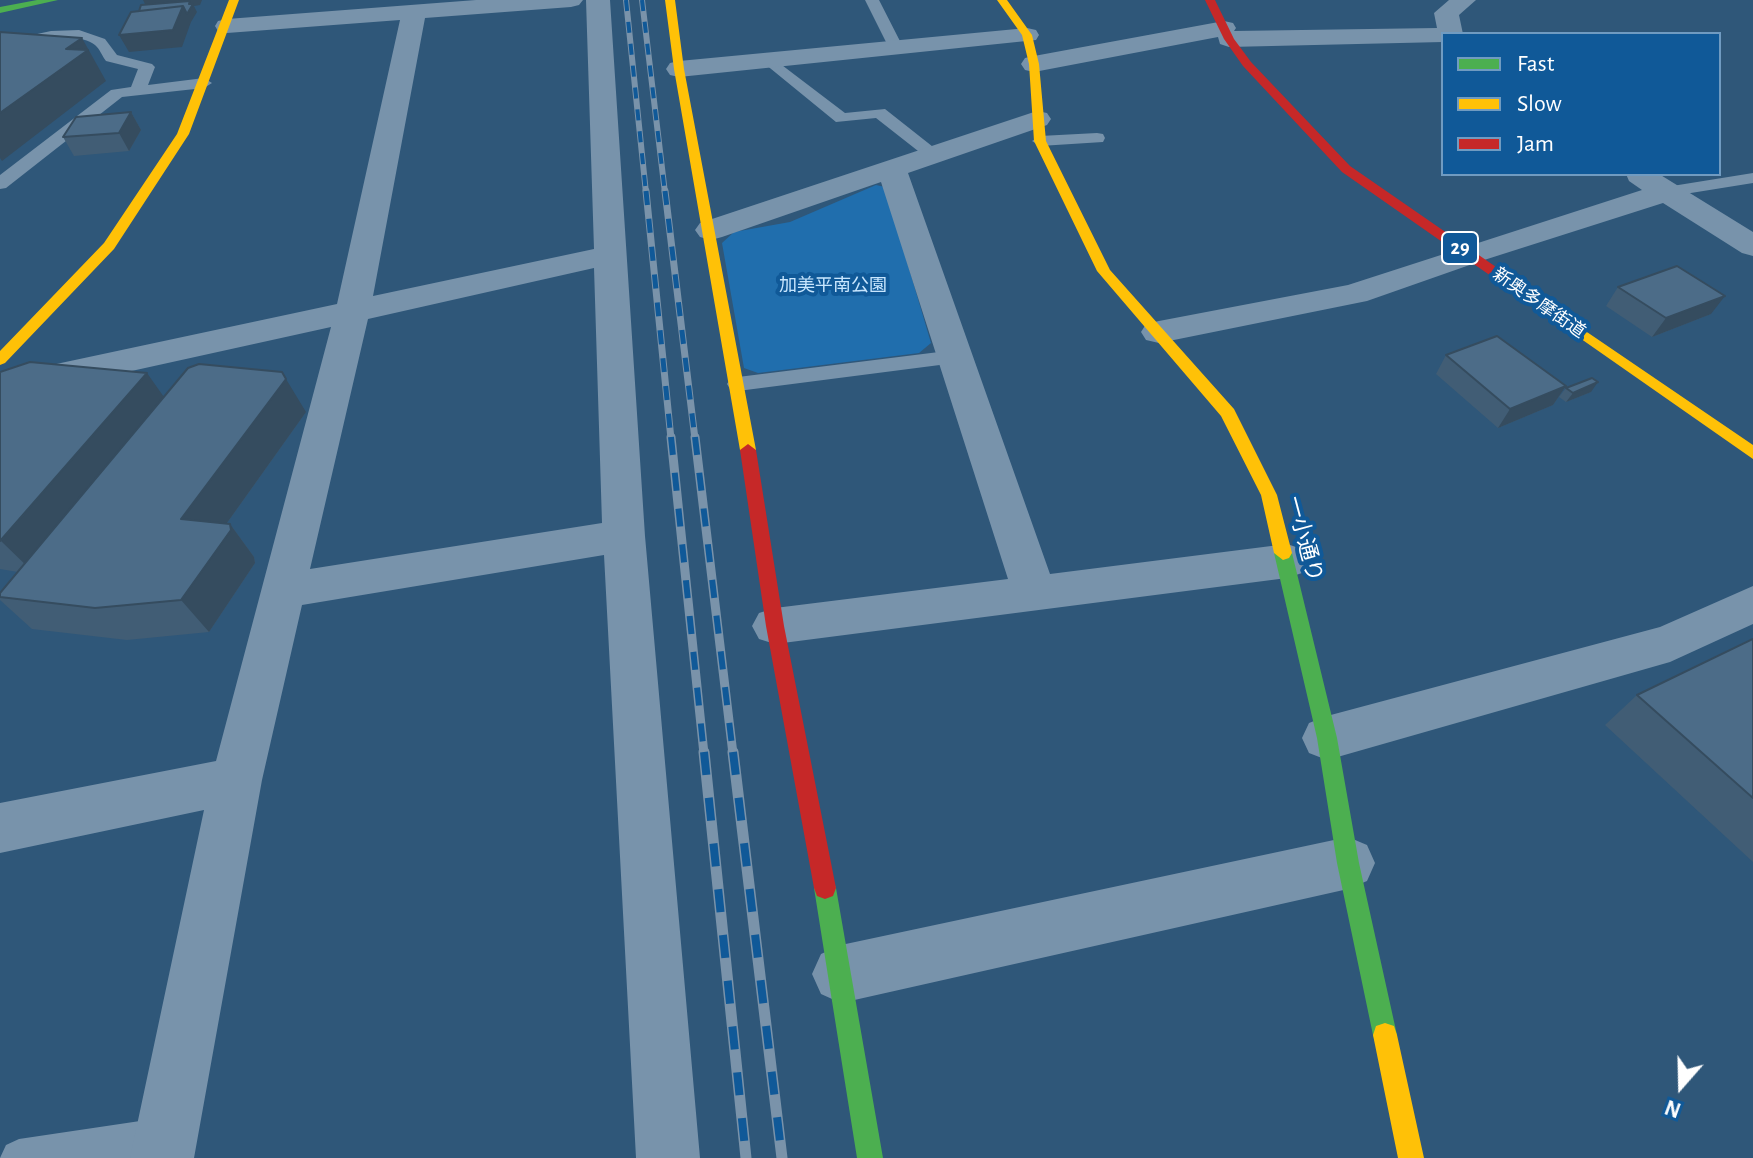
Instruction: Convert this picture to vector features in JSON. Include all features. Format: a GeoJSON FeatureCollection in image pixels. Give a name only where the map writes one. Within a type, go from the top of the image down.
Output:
{"type":"FeatureCollection","features":[{"type":"Feature","properties":{"kind":"street"},"geometry":{"type":"LineString","coordinates":[[0,360],[109,246],[183,134],[227,26],[234,0]]}},
{"type":"Feature","properties":{"kind":"street"},"geometry":{"type":"LineString","coordinates":[[227,26],[571,0]]}},
{"type":"Feature","properties":{"kind":"street"},"geometry":{"type":"LineString","coordinates":[[598,0],[624,536],[668,1158]]}},
{"type":"Feature","properties":{"kind":"street"},"geometry":{"type":"LineString","coordinates":[[670,0],[679,69],[738,384],[775,626],[841,974],[870,1158]]}},
{"type":"Feature","properties":{"kind":"street","name":"一小通り"},"geometry":{"type":"LineString","coordinates":[[1002,0],[1027,35],[1034,64],[1038,130],[1104,271],[1228,413],[1269,495],[1327,738],[1348,863],[1411,1158]]}},
{"type":"Feature","properties":{"kind":"street","name":"新奥多摩街道"},"geometry":{"type":"LineString","coordinates":[[1210,0],[1247,64],[1346,169],[1753,453]]}},
{"type":"Feature","properties":{"kind":"street"},"geometry":{"type":"LineString","coordinates":[[1451,32],[1446,13],[1464,0]]}},
{"type":"Feature","properties":{"kind":"street"},"geometry":{"type":"LineString","coordinates":[[0,10],[40,1]]}},
{"type":"Feature","properties":{"kind":"street"},"geometry":{"type":"LineString","coordinates":[[165,1147],[236,780],[352,313],[414,12]]}},
{"type":"Feature","properties":{"kind":"street"},"geometry":{"type":"LineString","coordinates":[[1034,64],[1227,33],[1441,35]]}},
{"type":"Feature","properties":{"kind":"street"},"geometry":{"type":"LineString","coordinates":[[679,69],[1027,35]]}},
{"type":"Feature","properties":{"kind":"street"},"geometry":{"type":"LineString","coordinates":[[711,230],[933,154],[1038,130]]}},
{"type":"Feature","properties":{"kind":"street"},"geometry":{"type":"LineString","coordinates":[[892,170],[1035,593]]}},
{"type":"Feature","properties":{"kind":"street"},"geometry":{"type":"LineString","coordinates":[[1642,176],[1753,246]]}},
{"type":"Feature","properties":{"kind":"street"},"geometry":{"type":"LineString","coordinates":[[1159,332],[1355,294],[1469,254],[1666,192]]}},
{"type":"Feature","properties":{"kind":"street"},"geometry":{"type":"LineString","coordinates":[[0,388],[610,255]]}},
{"type":"Feature","properties":{"kind":"street"},"geometry":{"type":"LineString","coordinates":[[281,591],[624,536]]}},
{"type":"Feature","properties":{"kind":"street"},"geometry":{"type":"LineString","coordinates":[[775,626],[1287,561]]}},
{"type":"Feature","properties":{"kind":"street"},"geometry":{"type":"LineString","coordinates":[[1327,738],[1670,643],[1753,604]]}},
{"type":"Feature","properties":{"kind":"street"},"geometry":{"type":"LineString","coordinates":[[0,828],[236,780]]}},
{"type":"Feature","properties":{"kind":"street"},"geometry":{"type":"LineString","coordinates":[[841,974],[1348,863]]}},
{"type":"Feature","properties":{"kind":"lane"},"geometry":{"type":"LineString","coordinates":[[872,0],[895,47]]}},
{"type":"Feature","properties":{"kind":"lane"},"geometry":{"type":"LineString","coordinates":[[0,46],[60,34],[88,37],[100,42],[111,58],[147,67],[138,89]]}},
{"type":"Feature","properties":{"kind":"lane"},"geometry":{"type":"LineString","coordinates":[[770,61],[842,119],[879,112],[933,154]]}},
{"type":"Feature","properties":{"kind":"lane"},"geometry":{"type":"LineString","coordinates":[[0,184],[117,93],[204,83]]}},
{"type":"Feature","properties":{"kind":"lane"},"geometry":{"type":"LineString","coordinates":[[1038,130],[1097,138]]}},
{"type":"Feature","properties":{"kind":"lane"},"geometry":{"type":"LineString","coordinates":[[1666,192],[1753,178]]}},
{"type":"Feature","properties":{"kind":"lane"},"geometry":{"type":"LineString","coordinates":[[738,384],[955,357]]}},
{"type":"Feature","properties":{"kind":"lane"},"geometry":{"type":"LineString","coordinates":[[19,1158],[165,1147]]}},
{"type":"Feature","properties":{"kind":"green space","name":"加美平南公園"},"geometry":{"type":"Polygon","coordinates":[[[876,185],[885,187],[931,343],[919,353],[758,373],[744,368],[722,243],[734,232],[790,222],[876,185]]]}},
{"type":"Feature","properties":{"kind":"building"},"geometry":{"type":"Polygon","coordinates":[[[190,1],[189,4],[193,4],[187,14],[183,6],[139,11],[141,5],[190,1]]]}},
{"type":"Feature","properties":{"kind":"building"},"geometry":{"type":"Polygon","coordinates":[[[183,6],[173,30],[119,35],[131,12],[183,6]]]}},
{"type":"Feature","properties":{"kind":"building"},"geometry":{"type":"Polygon","coordinates":[[[0,32],[82,38],[66,49],[88,50],[0,113],[0,32]]]}},
{"type":"Feature","properties":{"kind":"building"},"geometry":{"type":"Polygon","coordinates":[[[131,112],[119,133],[63,137],[76,117],[131,112]]]}},
{"type":"Feature","properties":{"kind":"building"},"geometry":{"type":"Polygon","coordinates":[[[1677,266],[1725,296],[1666,318],[1618,287],[1677,266]]]}},
{"type":"Feature","properties":{"kind":"building"},"geometry":{"type":"Polygon","coordinates":[[[1497,336],[1566,386],[1510,409],[1446,355],[1497,336]]]}},
{"type":"Feature","properties":{"kind":"building"},"geometry":{"type":"Polygon","coordinates":[[[30,362],[147,373],[0,541],[0,372],[30,362]]]}},
{"type":"Feature","properties":{"kind":"building"},"geometry":{"type":"Polygon","coordinates":[[[199,364],[282,372],[286,379],[181,519],[230,524],[231,530],[181,600],[95,608],[0,597],[0,593],[188,368],[199,364]]]}},
{"type":"Feature","properties":{"kind":"building"},"geometry":{"type":"Polygon","coordinates":[[[1592,378],[1598,382],[1573,393],[1566,388],[1592,378]]]}},
{"type":"Feature","properties":{"kind":"building"},"geometry":{"type":"Polygon","coordinates":[[[1753,639],[1753,798],[1637,695],[1753,639]]]}},
{"type":"Feature","properties":{"kind":"railway"},"geometry":{"type":"LineString","coordinates":[[626,0],[646,193]]}},
{"type":"Feature","properties":{"kind":"railway"},"geometry":{"type":"LineString","coordinates":[[642,0],[665,193]]}},
{"type":"Feature","properties":{"kind":"railway"},"geometry":{"type":"LineString","coordinates":[[646,191],[671,439]]}},
{"type":"Feature","properties":{"kind":"railway"},"geometry":{"type":"LineString","coordinates":[[665,191],[695,439]]}},
{"type":"Feature","properties":{"kind":"railway"},"geometry":{"type":"LineString","coordinates":[[671,437],[704,754]]}},
{"type":"Feature","properties":{"kind":"railway"},"geometry":{"type":"LineString","coordinates":[[695,437],[733,754]]}},
{"type":"Feature","properties":{"kind":"railway"},"geometry":{"type":"LineString","coordinates":[[704,752],[746,1158]]}},
{"type":"Feature","properties":{"kind":"railway"},"geometry":{"type":"LineString","coordinates":[[733,752],[782,1158]]}},
{"type":"Feature","properties":{"kind":"traffic: fast"},"geometry":{"type":"LineString","coordinates":[[0,10],[53,0]]}},
{"type":"Feature","properties":{"kind":"traffic: fast"},"geometry":{"type":"LineString","coordinates":[[1283,553],[1327,738],[1348,863],[1385,1035]]}},
{"type":"Feature","properties":{"kind":"traffic: fast"},"geometry":{"type":"LineString","coordinates":[[825,888],[870,1158]]}},
{"type":"Feature","properties":{"kind":"traffic: slow"},"geometry":{"type":"LineString","coordinates":[[0,360],[109,246],[183,134],[234,0]]}},
{"type":"Feature","properties":{"kind":"traffic: slow"},"geometry":{"type":"LineString","coordinates":[[670,0],[679,69],[748,450]]}},
{"type":"Feature","properties":{"kind":"traffic: slow"},"geometry":{"type":"LineString","coordinates":[[1002,0],[1027,35],[1034,64],[1040,141],[1104,271],[1228,413],[1269,495],[1283,553]]}},
{"type":"Feature","properties":{"kind":"traffic: slow"},"geometry":{"type":"LineString","coordinates":[[1559,317],[1753,453]]}},
{"type":"Feature","properties":{"kind":"traffic: slow"},"geometry":{"type":"LineString","coordinates":[[1385,1035],[1411,1158]]}},
{"type":"Feature","properties":{"kind":"traffic: jam"},"geometry":{"type":"LineString","coordinates":[[1210,0],[1229,39],[1247,64],[1346,169],[1559,317]]}},
{"type":"Feature","properties":{"kind":"traffic: jam"},"geometry":{"type":"LineString","coordinates":[[748,450],[775,626],[825,888]]}}]}
